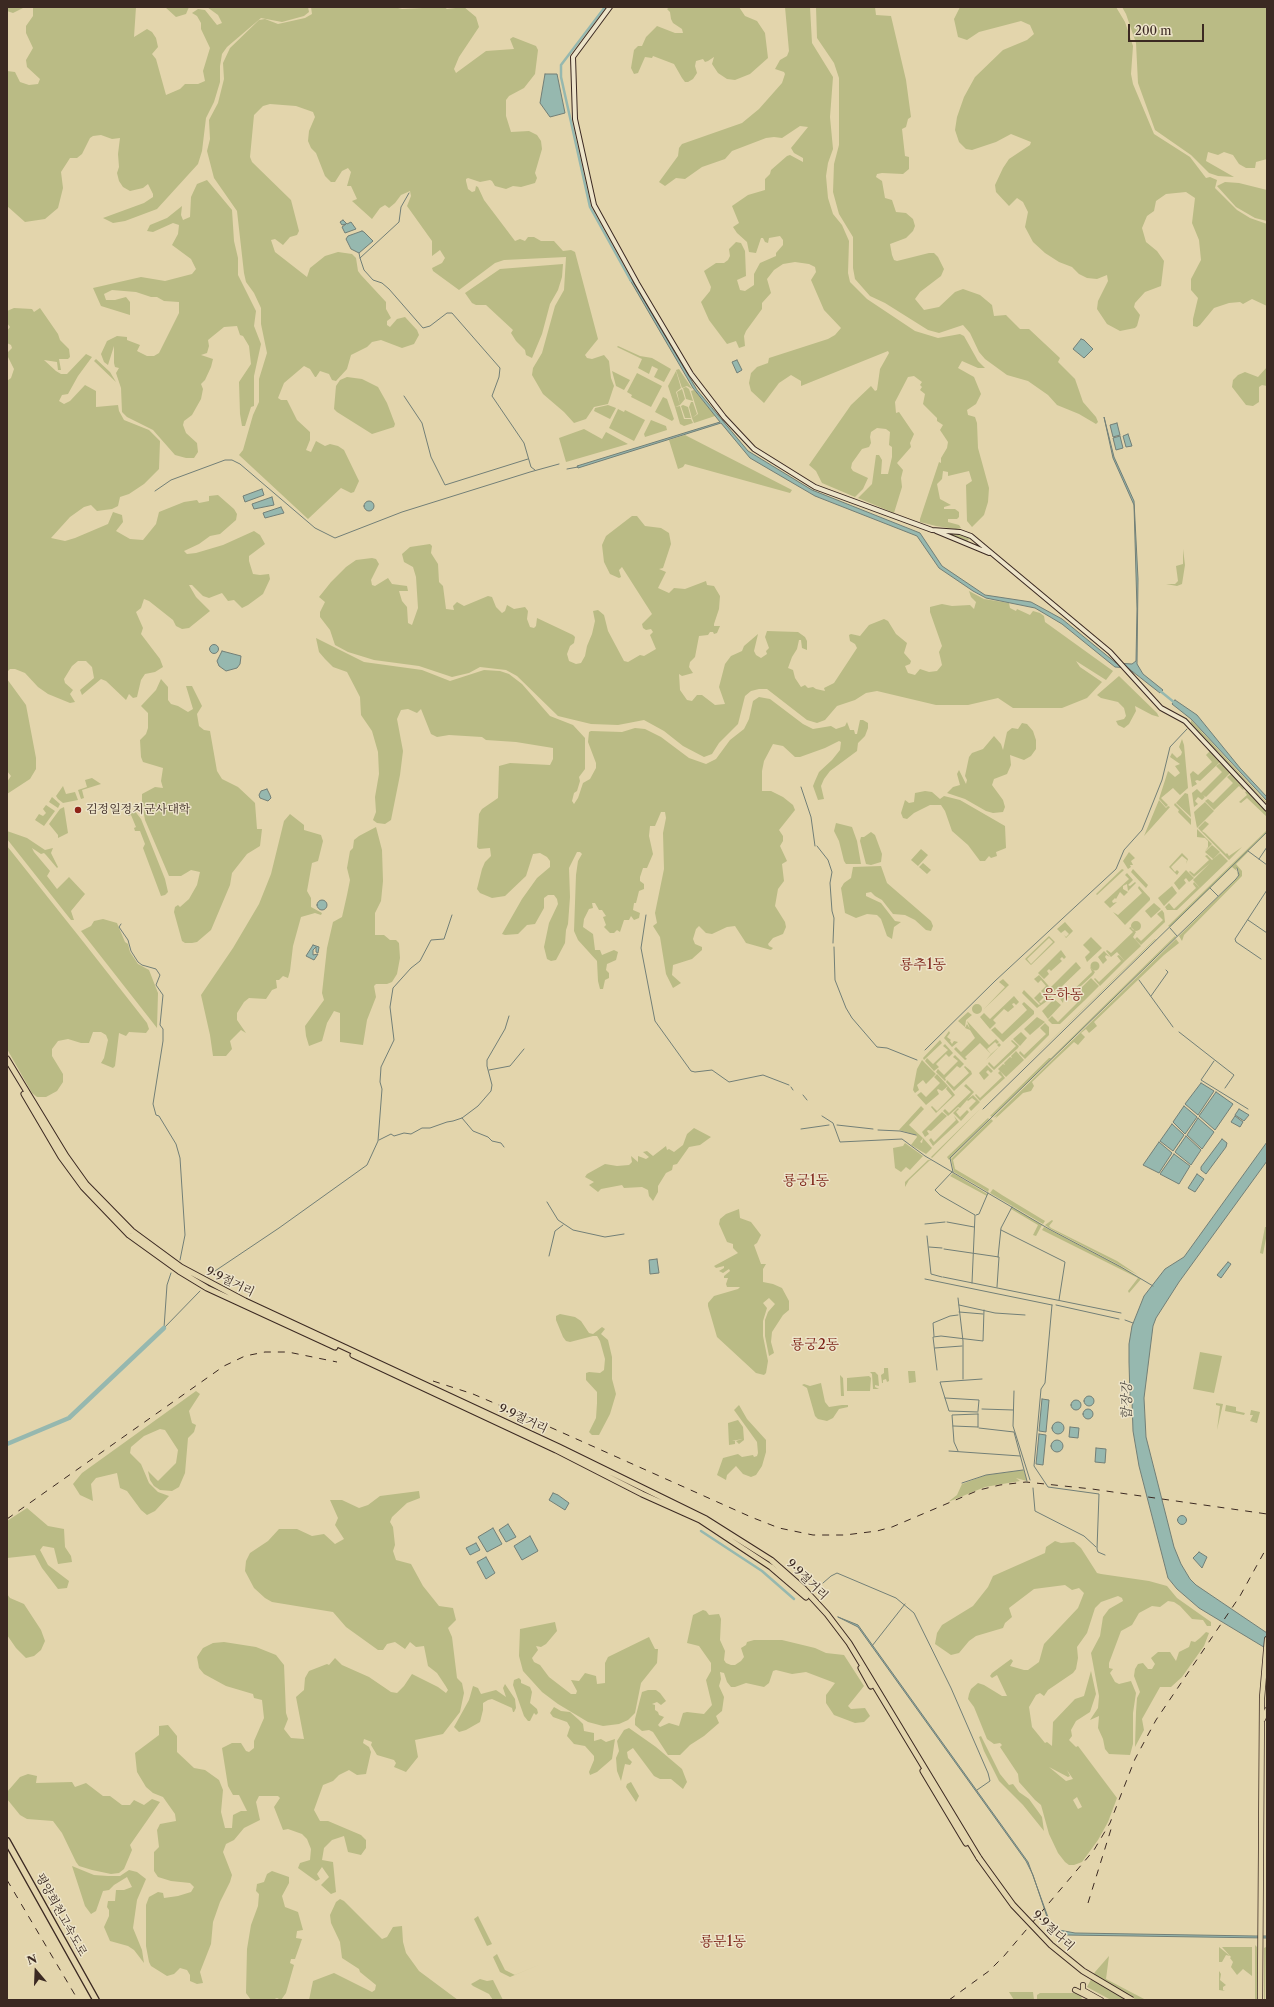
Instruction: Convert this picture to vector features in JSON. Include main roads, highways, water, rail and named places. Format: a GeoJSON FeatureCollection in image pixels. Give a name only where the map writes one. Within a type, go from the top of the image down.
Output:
{"type":"FeatureCollection","features":[{"type":"Feature","properties":{"kind":"highway","name":"9·9절거리"},"geometry":{"type":"LineString","coordinates":[[7,1059],[66,1156],[86,1184],[132,1231],[181,1267],[245,1301],[559,1447],[706,1519],[771,1560],[804,1589],[827,1614],[849,1643],[977,1858]]}},
{"type":"Feature","properties":{"kind":"highway","name":"9·9절거리"},"geometry":{"type":"LineString","coordinates":[[7,1065],[47,1135],[83,1187],[129,1235],[179,1271],[207,1288],[496,1422],[700,1520],[771,1566],[802,1592],[824,1616],[846,1645],[977,1858]]}},
{"type":"Feature","properties":{"kind":"highway","name":"평양희천고속도로"},"geometry":{"type":"LineString","coordinates":[[7,1842],[95,2000]]}},
{"type":"Feature","properties":{"kind":"highway","name":"9·9절다리"},"geometry":{"type":"LineString","coordinates":[[977,1858],[1010,1906],[1039,1938],[1081,1973],[1125,2000]]}},
{"type":"Feature","properties":{"kind":"highway","name":"9·9절다리"},"geometry":{"type":"LineString","coordinates":[[977,1858],[1013,1905],[1051,1945],[1083,1971],[1132,2000]]}},
{"type":"Feature","properties":{"kind":"main road"},"geometry":{"type":"LineString","coordinates":[[610,7],[573,57],[575,119],[594,205],[637,283],[691,374],[724,417],[754,449],[815,487],[932,530],[993,555]]}},
{"type":"Feature","properties":{"kind":"main road"},"geometry":{"type":"LineString","coordinates":[[932,530],[967,534],[1110,652],[1161,708],[1185,721],[1267,809]]}},
{"type":"Feature","properties":{"kind":"main road"},"geometry":{"type":"LineString","coordinates":[[1260,2000],[1262,1698],[1267,1639]]}},
{"type":"Feature","properties":{"kind":"main road"},"geometry":{"type":"LineString","coordinates":[[1263,1721],[1267,1710]]}},
{"type":"Feature","properties":{"kind":"main road"},"geometry":{"type":"LineString","coordinates":[[1083,1985],[1083,1990],[1101,2000]]}},
{"type":"Feature","properties":{"kind":"main road"},"geometry":{"type":"LineString","coordinates":[[1075,1990],[1095,2000]]}},
{"type":"Feature","properties":{"kind":"water"},"geometry":{"type":"Polygon","coordinates":[[[545,74],[557,74],[565,113],[550,117],[540,103],[545,74]]]}},
{"type":"Feature","properties":{"kind":"water"},"geometry":{"type":"Polygon","coordinates":[[[343,220],[347,224],[351,222],[356,229],[345,233],[342,227],[346,224],[342,225],[340,222],[343,220]]]}},
{"type":"Feature","properties":{"kind":"water"},"geometry":{"type":"Polygon","coordinates":[[[362,231],[373,241],[359,253],[351,249],[346,239],[348,236],[362,231]]]}},
{"type":"Feature","properties":{"kind":"water"},"geometry":{"type":"Polygon","coordinates":[[[630,280],[632,280],[697,390],[748,451],[812,490],[920,533],[942,566],[985,595],[1031,602],[1062,619],[1116,663],[1132,664],[1136,661],[1137,609],[1134,505],[1113,458],[1104,417],[1114,457],[1134,501],[1138,579],[1137,664],[1143,674],[1163,690],[1160,693],[1128,668],[1115,667],[1062,624],[1035,608],[986,598],[973,591],[939,568],[917,536],[815,496],[750,458],[721,423],[578,468],[577,466],[720,422],[693,388],[630,280]]]}},
{"type":"Feature","properties":{"kind":"water"},"geometry":{"type":"Polygon","coordinates":[[[1081,339],[1093,349],[1084,358],[1073,349],[1081,339]]]}},
{"type":"Feature","properties":{"kind":"water"},"geometry":{"type":"Polygon","coordinates":[[[737,360],[742,370],[737,373],[732,362],[737,360]]]}},
{"type":"Feature","properties":{"kind":"water"},"geometry":{"type":"Polygon","coordinates":[[[1117,423],[1120,435],[1113,437],[1110,425],[1117,423]]]}},
{"type":"Feature","properties":{"kind":"water"},"geometry":{"type":"Polygon","coordinates":[[[1128,434],[1132,446],[1126,447],[1123,436],[1128,434]]]}},
{"type":"Feature","properties":{"kind":"water"},"geometry":{"type":"Polygon","coordinates":[[[1120,436],[1123,448],[1116,450],[1113,438],[1120,436]]]}},
{"type":"Feature","properties":{"kind":"water"},"geometry":{"type":"Polygon","coordinates":[[[262,489],[264,495],[245,502],[243,496],[262,489]]]}},
{"type":"Feature","properties":{"kind":"water"},"geometry":{"type":"Polygon","coordinates":[[[272,497],[274,505],[254,509],[252,504],[272,497]]]}},
{"type":"Feature","properties":{"kind":"water"},"geometry":{"type":"Polygon","coordinates":[[[367,501],[371,501],[373,502],[373,510],[367,511],[364,508],[364,504],[367,501]]]}},
{"type":"Feature","properties":{"kind":"water"},"geometry":{"type":"Polygon","coordinates":[[[281,507],[284,513],[265,518],[263,513],[281,507]]]}},
{"type":"Feature","properties":{"kind":"water"},"geometry":{"type":"Polygon","coordinates":[[[212,645],[216,645],[218,649],[216,653],[212,653],[210,651],[210,647],[212,645]]]}},
{"type":"Feature","properties":{"kind":"water"},"geometry":{"type":"Polygon","coordinates":[[[222,651],[241,656],[240,664],[237,668],[226,671],[219,666],[217,661],[222,651]]]}},
{"type":"Feature","properties":{"kind":"water"},"geometry":{"type":"Polygon","coordinates":[[[1175,700],[1197,715],[1240,768],[1267,797],[1267,801],[1191,719],[1172,704],[1175,700]]]}},
{"type":"Feature","properties":{"kind":"water"},"geometry":{"type":"Polygon","coordinates":[[[267,789],[271,798],[268,801],[260,798],[259,795],[261,791],[267,789]]]}},
{"type":"Feature","properties":{"kind":"water"},"geometry":{"type":"Polygon","coordinates":[[[320,900],[324,900],[327,905],[324,910],[320,910],[317,907],[317,903],[320,900]]]}},
{"type":"Feature","properties":{"kind":"water"},"geometry":{"type":"Polygon","coordinates":[[[313,945],[319,947],[318,953],[316,952],[316,947],[313,950],[313,955],[318,954],[314,960],[306,956],[313,945]]]}},
{"type":"Feature","properties":{"kind":"water"},"geometry":{"type":"Polygon","coordinates":[[[1201,1083],[1214,1091],[1198,1115],[1185,1104],[1201,1083]]]}},
{"type":"Feature","properties":{"kind":"water"},"geometry":{"type":"Polygon","coordinates":[[[1216,1092],[1233,1104],[1215,1130],[1199,1116],[1216,1092]]]}},
{"type":"Feature","properties":{"kind":"water"},"geometry":{"type":"Polygon","coordinates":[[[1184,1106],[1197,1117],[1185,1134],[1173,1122],[1184,1106]]]}},
{"type":"Feature","properties":{"kind":"water"},"geometry":{"type":"Polygon","coordinates":[[[1239,1109],[1249,1115],[1244,1121],[1235,1115],[1239,1109]]]}},
{"type":"Feature","properties":{"kind":"water"},"geometry":{"type":"Polygon","coordinates":[[[1235,1116],[1243,1122],[1240,1127],[1231,1122],[1235,1116]]]}},
{"type":"Feature","properties":{"kind":"water"},"geometry":{"type":"Polygon","coordinates":[[[1198,1118],[1214,1132],[1202,1149],[1187,1135],[1198,1118]]]}},
{"type":"Feature","properties":{"kind":"water"},"geometry":{"type":"Polygon","coordinates":[[[1172,1124],[1184,1135],[1173,1151],[1160,1141],[1172,1124]]]}},
{"type":"Feature","properties":{"kind":"water"},"geometry":{"type":"Polygon","coordinates":[[[1186,1136],[1201,1150],[1191,1165],[1175,1152],[1186,1136]]]}},
{"type":"Feature","properties":{"kind":"water"},"geometry":{"type":"Polygon","coordinates":[[[1222,1139],[1227,1143],[1226,1147],[1206,1174],[1201,1170],[1201,1167],[1222,1139]]]}},
{"type":"Feature","properties":{"kind":"water"},"geometry":{"type":"Polygon","coordinates":[[[1159,1142],[1172,1153],[1159,1173],[1143,1165],[1159,1142]]]}},
{"type":"Feature","properties":{"kind":"water"},"geometry":{"type":"Polygon","coordinates":[[[1267,1142],[1267,1161],[1179,1282],[1156,1318],[1153,1326],[1144,1398],[1146,1437],[1174,1547],[1181,1564],[1190,1579],[1196,1585],[1267,1633],[1267,1649],[1199,1608],[1177,1589],[1168,1578],[1139,1466],[1133,1431],[1132,1401],[1130,1398],[1129,1344],[1132,1326],[1144,1296],[1165,1269],[1184,1257],[1267,1142]]]}},
{"type":"Feature","properties":{"kind":"water"},"geometry":{"type":"Polygon","coordinates":[[[1174,1154],[1190,1166],[1179,1184],[1160,1174],[1174,1154]]]}},
{"type":"Feature","properties":{"kind":"water"},"geometry":{"type":"Polygon","coordinates":[[[1197,1174],[1204,1179],[1195,1192],[1188,1188],[1197,1174]]]}},
{"type":"Feature","properties":{"kind":"water"},"geometry":{"type":"Polygon","coordinates":[[[657,1259],[659,1273],[650,1274],[649,1260],[657,1259]]]}},
{"type":"Feature","properties":{"kind":"water"},"geometry":{"type":"Polygon","coordinates":[[[1228,1262],[1231,1264],[1221,1278],[1217,1275],[1228,1262]]]}},
{"type":"Feature","properties":{"kind":"water"},"geometry":{"type":"Polygon","coordinates":[[[1087,1396],[1091,1396],[1093,1397],[1093,1405],[1087,1406],[1084,1403],[1084,1399],[1087,1396]]]}},
{"type":"Feature","properties":{"kind":"water"},"geometry":{"type":"Polygon","coordinates":[[[1042,1399],[1049,1400],[1046,1432],[1039,1431],[1042,1399]]]}},
{"type":"Feature","properties":{"kind":"water"},"geometry":{"type":"Polygon","coordinates":[[[1074,1400],[1078,1400],[1080,1401],[1080,1409],[1074,1410],[1071,1407],[1071,1403],[1074,1400]]]}},
{"type":"Feature","properties":{"kind":"water"},"geometry":{"type":"Polygon","coordinates":[[[1086,1409],[1090,1409],[1092,1410],[1092,1418],[1086,1419],[1083,1416],[1083,1412],[1086,1409]]]}},
{"type":"Feature","properties":{"kind":"water"},"geometry":{"type":"Polygon","coordinates":[[[1058,1422],[1062,1424],[1064,1428],[1062,1432],[1058,1434],[1054,1432],[1052,1428],[1054,1424],[1058,1422]]]}},
{"type":"Feature","properties":{"kind":"water"},"geometry":{"type":"Polygon","coordinates":[[[1070,1427],[1079,1428],[1078,1438],[1069,1437],[1070,1427]]]}},
{"type":"Feature","properties":{"kind":"water"},"geometry":{"type":"Polygon","coordinates":[[[1039,1434],[1046,1435],[1043,1465],[1036,1464],[1039,1434]]]}},
{"type":"Feature","properties":{"kind":"water"},"geometry":{"type":"Polygon","coordinates":[[[1057,1440],[1061,1442],[1063,1446],[1061,1450],[1057,1452],[1053,1450],[1051,1446],[1053,1442],[1057,1440]]]}},
{"type":"Feature","properties":{"kind":"water"},"geometry":{"type":"Polygon","coordinates":[[[1096,1448],[1106,1449],[1105,1463],[1095,1462],[1096,1448]]]}},
{"type":"Feature","properties":{"kind":"water"},"geometry":{"type":"Polygon","coordinates":[[[553,1493],[569,1503],[565,1510],[549,1500],[553,1493]]]}},
{"type":"Feature","properties":{"kind":"water"},"geometry":{"type":"Polygon","coordinates":[[[1182,1515],[1187,1520],[1182,1525],[1177,1520],[1182,1515]]]}},
{"type":"Feature","properties":{"kind":"water"},"geometry":{"type":"Polygon","coordinates":[[[508,1524],[516,1537],[506,1542],[499,1530],[508,1524]]]}},
{"type":"Feature","properties":{"kind":"water"},"geometry":{"type":"Polygon","coordinates":[[[493,1528],[502,1544],[487,1552],[478,1537],[493,1528]]]}},
{"type":"Feature","properties":{"kind":"water"},"geometry":{"type":"Polygon","coordinates":[[[530,1536],[538,1551],[522,1560],[514,1546],[530,1536]]]}},
{"type":"Feature","properties":{"kind":"water"},"geometry":{"type":"Polygon","coordinates":[[[476,1543],[480,1550],[470,1555],[466,1548],[476,1543]]]}},
{"type":"Feature","properties":{"kind":"water"},"geometry":{"type":"Polygon","coordinates":[[[1199,1552],[1207,1557],[1202,1568],[1193,1558],[1199,1552]]]}},
{"type":"Feature","properties":{"kind":"water"},"geometry":{"type":"Polygon","coordinates":[[[486,1557],[495,1573],[486,1579],[477,1562],[486,1557]]]}},
{"type":"Feature","properties":{"kind":"water"},"geometry":{"type":"Polygon","coordinates":[[[838,1617],[858,1625],[1028,1862],[1032,1873],[1026,1861],[858,1627],[838,1617]]]}},
{"type":"Feature","properties":{"kind":"water"},"geometry":{"type":"Polygon","coordinates":[[[1036,1885],[1049,1920],[1059,1930],[1075,1933],[1267,1936],[1267,1938],[1067,1935],[1058,1932],[1048,1920],[1036,1885]]]}},
{"type":"Feature","properties":{"kind":"waterway"},"geometry":{"type":"LineString","coordinates":[[605,7],[561,65],[561,77],[590,207],[631,281]]}},
{"type":"Feature","properties":{"kind":"waterway"},"geometry":{"type":"LineString","coordinates":[[409,193],[401,207],[399,222],[360,258],[364,270],[373,280],[382,283],[389,289],[423,328],[430,326],[447,313],[452,313],[500,368],[499,377],[492,396],[524,443],[531,467],[535,470]]}},
{"type":"Feature","properties":{"kind":"waterway"},"geometry":{"type":"LineString","coordinates":[[359,253],[360,258]]}},
{"type":"Feature","properties":{"kind":"waterway"},"geometry":{"type":"LineString","coordinates":[[404,396],[422,423],[431,457],[445,485],[528,459]]}},
{"type":"Feature","properties":{"kind":"waterway"},"geometry":{"type":"LineString","coordinates":[[155,491],[171,480],[225,460],[232,460],[240,464],[315,528],[335,538],[402,512],[559,464]]}},
{"type":"Feature","properties":{"kind":"waterway"},"geometry":{"type":"LineString","coordinates":[[567,469],[578,467]]}},
{"type":"Feature","properties":{"kind":"waterway"},"geometry":{"type":"LineString","coordinates":[[1159,690],[1175,703]]}},
{"type":"Feature","properties":{"kind":"waterway"},"geometry":{"type":"LineString","coordinates":[[925,1050],[995,981],[1116,869],[1124,850],[1142,830],[1162,780],[1170,747],[1187,729]]}},
{"type":"Feature","properties":{"kind":"waterway"},"geometry":{"type":"LineString","coordinates":[[801,787],[811,817],[815,846]]}},
{"type":"Feature","properties":{"kind":"waterway"},"geometry":{"type":"LineString","coordinates":[[983,1109],[1267,832]]}},
{"type":"Feature","properties":{"kind":"waterway"},"geometry":{"type":"LineString","coordinates":[[817,846],[828,860],[832,872],[830,883],[834,918],[833,943]]}},
{"type":"Feature","properties":{"kind":"waterway"},"geometry":{"type":"LineString","coordinates":[[1259,859],[1267,847]]}},
{"type":"Feature","properties":{"kind":"waterway"},"geometry":{"type":"LineString","coordinates":[[1248,851],[1267,865]]}},
{"type":"Feature","properties":{"kind":"waterway"},"geometry":{"type":"LineString","coordinates":[[953,1172],[950,1158],[1236,879],[1239,875],[1237,868]]}},
{"type":"Feature","properties":{"kind":"waterway"},"geometry":{"type":"LineString","coordinates":[[1210,888],[1218,896]]}},
{"type":"Feature","properties":{"kind":"waterway"},"geometry":{"type":"LineString","coordinates":[[1261,959],[1236,942],[1235,939],[1267,890]]}},
{"type":"Feature","properties":{"kind":"waterway"},"geometry":{"type":"LineString","coordinates":[[209,1275],[279,1228],[367,1165],[378,1141],[382,1089],[380,1082],[381,1067],[394,1040],[390,1007],[393,988],[411,968],[420,961],[431,940],[444,939],[452,915]]}},
{"type":"Feature","properties":{"kind":"waterway"},"geometry":{"type":"LineString","coordinates":[[646,915],[641,948],[655,1021],[691,1071],[712,1070],[729,1082],[763,1075],[789,1085]]}},
{"type":"Feature","properties":{"kind":"waterway"},"geometry":{"type":"LineString","coordinates":[[1248,920],[1267,933]]}},
{"type":"Feature","properties":{"kind":"waterway"},"geometry":{"type":"LineString","coordinates":[[121,924],[119,927],[128,940],[131,951],[138,962],[142,965],[156,969],[160,975],[156,985],[163,995],[160,1025],[163,1029],[163,1041],[153,1104],[156,1115],[159,1116],[176,1144],[180,1158],[185,1235],[180,1260]]}},
{"type":"Feature","properties":{"kind":"waterway"},"geometry":{"type":"LineString","coordinates":[[1170,928],[1177,936]]}},
{"type":"Feature","properties":{"kind":"waterway"},"geometry":{"type":"LineString","coordinates":[[834,947],[835,980],[846,1008],[852,1018],[877,1047],[887,1048],[917,1060]]}},
{"type":"Feature","properties":{"kind":"waterway"},"geometry":{"type":"LineString","coordinates":[[1151,996],[1168,972],[1166,970]]}},
{"type":"Feature","properties":{"kind":"waterway"},"geometry":{"type":"LineString","coordinates":[[1139,980],[1173,1027]]}},
{"type":"Feature","properties":{"kind":"waterway"},"geometry":{"type":"LineString","coordinates":[[379,1140],[391,1134],[394,1136],[404,1133],[411,1134],[422,1128],[430,1128],[462,1118],[478,1106],[491,1091],[492,1085],[487,1060],[505,1029],[509,1016]]}},
{"type":"Feature","properties":{"kind":"waterway"},"geometry":{"type":"LineString","coordinates":[[1179,1032],[1234,1075],[1225,1088]]}},
{"type":"Feature","properties":{"kind":"waterway"},"geometry":{"type":"LineString","coordinates":[[489,1070],[510,1066],[524,1049]]}},
{"type":"Feature","properties":{"kind":"waterway"},"geometry":{"type":"LineString","coordinates":[[1214,1061],[1201,1080],[1248,1109]]}},
{"type":"Feature","properties":{"kind":"waterway"},"geometry":{"type":"LineString","coordinates":[[803,1095],[807,1100]]}},
{"type":"Feature","properties":{"kind":"waterway"},"geometry":{"type":"LineString","coordinates":[[822,1116],[833,1123],[840,1142],[902,1139],[925,1156],[1049,1229],[1121,1267],[1153,1286]]}},
{"type":"Feature","properties":{"kind":"waterway"},"geometry":{"type":"LineString","coordinates":[[462,1118],[473,1131],[488,1137],[492,1141],[501,1143],[504,1147]]}},
{"type":"Feature","properties":{"kind":"waterway"},"geometry":{"type":"LineString","coordinates":[[801,1129],[829,1125]]}},
{"type":"Feature","properties":{"kind":"waterway"},"geometry":{"type":"LineString","coordinates":[[837,1125],[873,1129]]}},
{"type":"Feature","properties":{"kind":"waterway"},"geometry":{"type":"LineString","coordinates":[[878,1130],[900,1131],[916,1135]]}},
{"type":"Feature","properties":{"kind":"waterway"},"geometry":{"type":"LineString","coordinates":[[952,1172],[935,1190],[940,1195],[975,1215],[972,1283]]}},
{"type":"Feature","properties":{"kind":"waterway"},"geometry":{"type":"LineString","coordinates":[[976,1215],[979,1214],[988,1193]]}},
{"type":"Feature","properties":{"kind":"waterway"},"geometry":{"type":"LineString","coordinates":[[547,1202],[558,1220],[573,1230],[605,1237],[624,1234]]}},
{"type":"Feature","properties":{"kind":"waterway"},"geometry":{"type":"LineString","coordinates":[[998,1257],[1001,1228],[1012,1207]]}},
{"type":"Feature","properties":{"kind":"waterway"},"geometry":{"type":"LineString","coordinates":[[925,1224],[945,1222]]}},
{"type":"Feature","properties":{"kind":"waterway"},"geometry":{"type":"LineString","coordinates":[[947,1222],[974,1227]]}},
{"type":"Feature","properties":{"kind":"waterway"},"geometry":{"type":"LineString","coordinates":[[549,1256],[555,1231],[563,1225]]}},
{"type":"Feature","properties":{"kind":"waterway"},"geometry":{"type":"LineString","coordinates":[[1001,1230],[1065,1262],[1059,1300]]}},
{"type":"Feature","properties":{"kind":"waterway"},"geometry":{"type":"LineString","coordinates":[[927,1236],[931,1274],[942,1277]]}},
{"type":"Feature","properties":{"kind":"waterway"},"geometry":{"type":"LineString","coordinates":[[929,1247],[942,1248]]}},
{"type":"Feature","properties":{"kind":"waterway"},"geometry":{"type":"LineString","coordinates":[[944,1249],[999,1257],[997,1287]]}},
{"type":"Feature","properties":{"kind":"waterway"},"geometry":{"type":"LineString","coordinates":[[164,1328],[167,1285],[171,1273]]}},
{"type":"Feature","properties":{"kind":"waterway"},"geometry":{"type":"LineString","coordinates":[[943,1277],[1121,1313]]}},
{"type":"Feature","properties":{"kind":"waterway"},"geometry":{"type":"LineString","coordinates":[[925,1279],[1052,1305]]}},
{"type":"Feature","properties":{"kind":"waterway"},"geometry":{"type":"LineString","coordinates":[[164,1328],[200,1291]]}},
{"type":"Feature","properties":{"kind":"waterway"},"geometry":{"type":"LineString","coordinates":[[958,1298],[963,1341],[963,1379]]}},
{"type":"Feature","properties":{"kind":"waterway"},"geometry":{"type":"LineString","coordinates":[[959,1305],[995,1313],[1025,1315]]}},
{"type":"Feature","properties":{"kind":"waterway"},"geometry":{"type":"LineString","coordinates":[[1052,1305],[1045,1383],[1041,1389],[1034,1466],[1048,1487],[1099,1494],[1097,1549],[1098,1552],[1105,1555]]}},
{"type":"Feature","properties":{"kind":"waterway"},"geometry":{"type":"LineString","coordinates":[[1056,1305],[1119,1319]]}},
{"type":"Feature","properties":{"kind":"waterway"},"geometry":{"type":"LineString","coordinates":[[937,1370],[933,1337],[941,1336],[983,1341],[984,1310]]}},
{"type":"Feature","properties":{"kind":"waterway"},"geometry":{"type":"LineString","coordinates":[[959,1312],[983,1314]]}},
{"type":"Feature","properties":{"kind":"waterway"},"geometry":{"type":"LineString","coordinates":[[934,1336],[933,1323],[950,1316],[958,1315]]}},
{"type":"Feature","properties":{"kind":"waterway"},"geometry":{"type":"LineString","coordinates":[[1125,1320],[1133,1323]]}},
{"type":"Feature","properties":{"kind":"waterway"},"geometry":{"type":"LineString","coordinates":[[7,1444],[69,1418],[164,1328]]}},
{"type":"Feature","properties":{"kind":"waterway"},"geometry":{"type":"LineString","coordinates":[[935,1348],[962,1346]]}},
{"type":"Feature","properties":{"kind":"waterway"},"geometry":{"type":"LineString","coordinates":[[978,1412],[949,1411],[940,1382],[982,1379]]}},
{"type":"Feature","properties":{"kind":"waterway"},"geometry":{"type":"LineString","coordinates":[[1014,1391],[1013,1426],[1030,1480]]}},
{"type":"Feature","properties":{"kind":"waterway"},"geometry":{"type":"LineString","coordinates":[[945,1398],[979,1400],[978,1411]]}},
{"type":"Feature","properties":{"kind":"waterway"},"geometry":{"type":"LineString","coordinates":[[982,1409],[1013,1410]]}},
{"type":"Feature","properties":{"kind":"waterway"},"geometry":{"type":"LineString","coordinates":[[978,1414],[978,1427]]}},
{"type":"Feature","properties":{"kind":"waterway"},"geometry":{"type":"LineString","coordinates":[[958,1451],[954,1442],[952,1415],[978,1414]]}},
{"type":"Feature","properties":{"kind":"waterway"},"geometry":{"type":"LineString","coordinates":[[953,1426],[978,1427]]}},
{"type":"Feature","properties":{"kind":"waterway"},"geometry":{"type":"LineString","coordinates":[[979,1428],[1014,1432],[1027,1481]]}},
{"type":"Feature","properties":{"kind":"waterway"},"geometry":{"type":"LineString","coordinates":[[949,1451],[1020,1456]]}},
{"type":"Feature","properties":{"kind":"waterway"},"geometry":{"type":"LineString","coordinates":[[962,1483],[986,1475],[1023,1470]]}},
{"type":"Feature","properties":{"kind":"waterway"},"geometry":{"type":"LineString","coordinates":[[1033,1488],[1035,1511],[1084,1536],[1096,1547]]}},
{"type":"Feature","properties":{"kind":"waterway"},"geometry":{"type":"LineString","coordinates":[[701,1531],[762,1571],[794,1599]]}},
{"type":"Feature","properties":{"kind":"waterway"},"geometry":{"type":"LineString","coordinates":[[823,1583],[837,1573],[896,1598],[914,1613],[951,1688],[988,1773],[990,1781],[977,1790]]}},
{"type":"Feature","properties":{"kind":"waterway"},"geometry":{"type":"LineString","coordinates":[[872,1646],[905,1604]]}},
{"type":"Feature","properties":{"kind":"railway"},"geometry":{"type":"LineString","coordinates":[[7,1519],[224,1366],[245,1356],[265,1352],[288,1352],[337,1362]]}},
{"type":"Feature","properties":{"kind":"railway"},"geometry":{"type":"LineString","coordinates":[[433,1381],[473,1394],[534,1420],[751,1517],[779,1528],[813,1535],[845,1535],[877,1531],[892,1527],[979,1490],[1000,1485],[1026,1482],[1092,1489],[1267,1514]]}},
{"type":"Feature","properties":{"kind":"railway"},"geometry":{"type":"LineString","coordinates":[[949,2000],[989,1971],[1004,1956],[1094,1850],[1110,1823],[1135,1759],[1156,1720],[1240,1596],[1267,1547]]}},
{"type":"Feature","properties":{"kind":"railway"},"geometry":{"type":"LineString","coordinates":[[1088,1903],[1112,1826]]}},
{"type":"Feature","properties":{"kind":"railway"},"geometry":{"type":"LineString","coordinates":[[7,1880],[78,2000]]}},
{"type":"Feature","properties":{"kind":"place","name":"김정일정치군사대학"},"geometry":{"type":"Point","coordinates":[78,810]}},
{"type":"Feature","properties":{"kind":"district","name":"룡추1동"},"geometry":{"type":"Point","coordinates":[923,965]}},
{"type":"Feature","properties":{"kind":"district","name":"은하동"},"geometry":{"type":"Point","coordinates":[1063,995]}},
{"type":"Feature","properties":{"kind":"district","name":"룡궁1동"},"geometry":{"type":"Point","coordinates":[806,1181]}},
{"type":"Feature","properties":{"kind":"district","name":"룡궁2동"},"geometry":{"type":"Point","coordinates":[815,1345]}},
{"type":"Feature","properties":{"kind":"district","name":"룡문1동"},"geometry":{"type":"Point","coordinates":[723,1942]}},
{"type":"Feature","properties":{"kind":"water label","name":"합장강"},"geometry":{"type":"Point","coordinates":[1127,1401]}}]}
